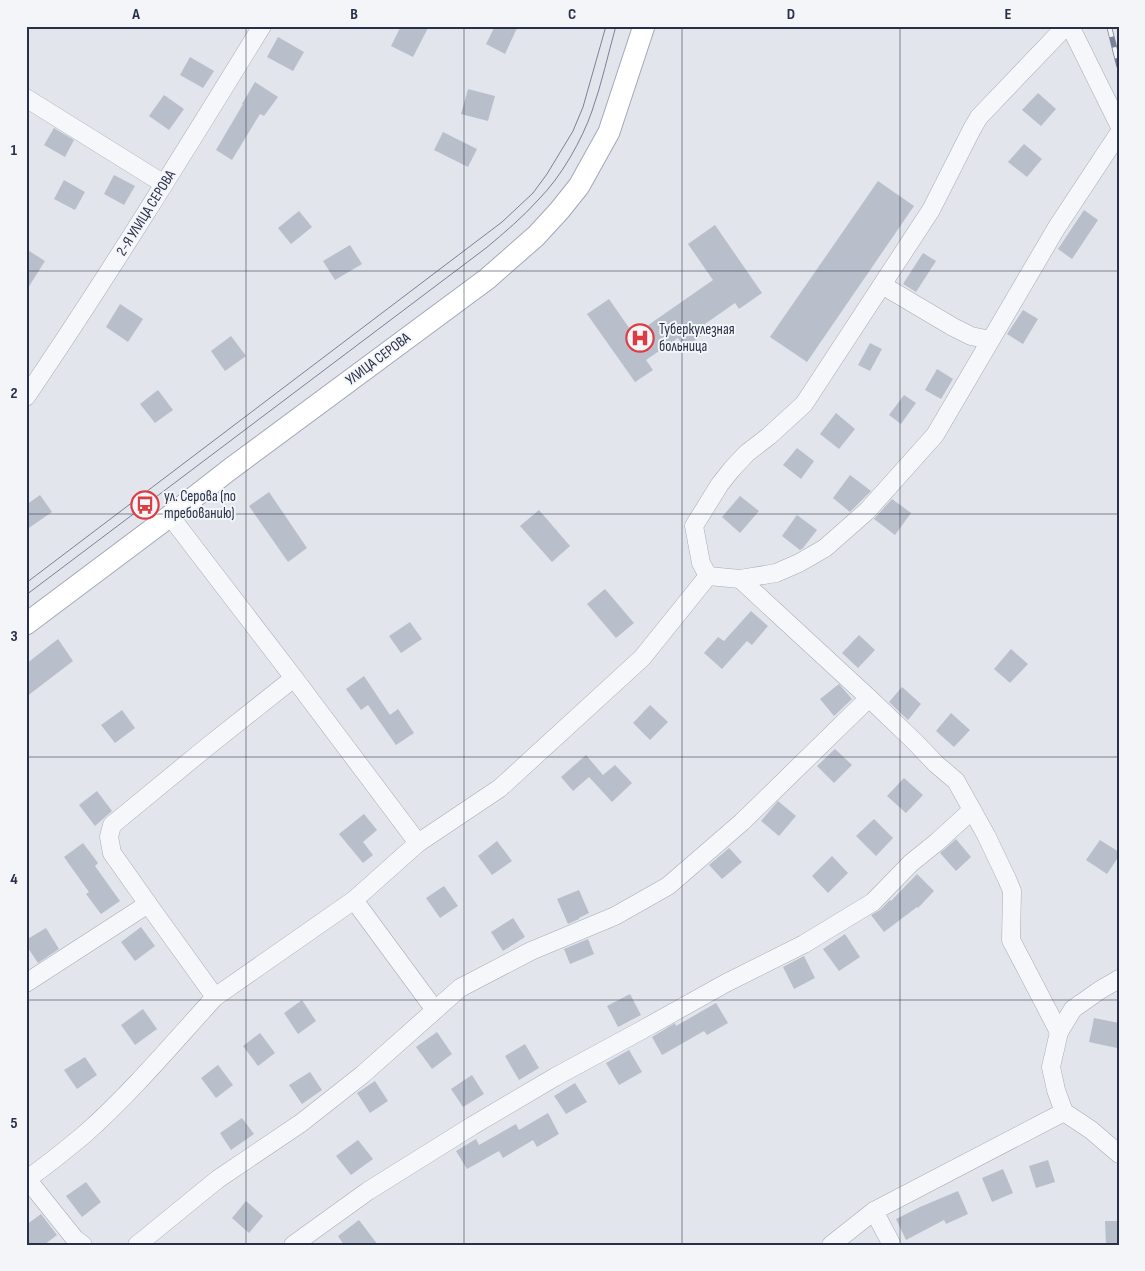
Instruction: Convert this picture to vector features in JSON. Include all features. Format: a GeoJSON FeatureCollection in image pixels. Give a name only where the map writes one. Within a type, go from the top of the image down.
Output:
{"type":"FeatureCollection","features":[{"type":"Feature","properties":{"kind":"main road","name":"УЛИЦА СЕРОВА"},"geometry":{"type":"LineString","coordinates":[[26,624],[487,278],[536,236],[579,186],[609,132],[644,26]]}},
{"type":"Feature","properties":{"kind":"street","name":"2-Я УЛИЦА СЕРОВА"},"geometry":{"type":"LineString","coordinates":[[26,397],[80,317],[262,26]]}},
{"type":"Feature","properties":{"kind":"street"},"geometry":{"type":"LineString","coordinates":[[708,576],[701,563],[694,526],[704,508],[720,484],[747,453],[804,404],[931,210],[979,117],[1068,26],[1119,125]]}},
{"type":"Feature","properties":{"kind":"street"},"geometry":{"type":"LineString","coordinates":[[26,98],[164,184]]}},
{"type":"Feature","properties":{"kind":"street"},"geometry":{"type":"LineString","coordinates":[[708,576],[740,579],[776,573],[800,563],[825,548],[867,511],[935,435],[1057,227],[1119,132]]}},
{"type":"Feature","properties":{"kind":"street"},"geometry":{"type":"LineString","coordinates":[[882,285],[953,327],[971,336],[990,340]]}},
{"type":"Feature","properties":{"kind":"street"},"geometry":{"type":"LineString","coordinates":[[170,516],[418,843]]}},
{"type":"Feature","properties":{"kind":"street"},"geometry":{"type":"LineString","coordinates":[[83,1245],[75,1239],[26,1179],[86,1133],[114,1106],[215,997],[354,900],[418,843],[500,788],[642,658],[708,576]]}},
{"type":"Feature","properties":{"kind":"street"},"geometry":{"type":"LineString","coordinates":[[740,579],[956,781],[986,835],[1012,891],[1011,940],[1059,1032]]}},
{"type":"Feature","properties":{"kind":"street"},"geometry":{"type":"LineString","coordinates":[[215,997],[112,853],[109,837],[112,825],[294,678]]}},
{"type":"Feature","properties":{"kind":"street"},"geometry":{"type":"LineString","coordinates":[[136,1245],[218,1179],[301,1123],[362,1076],[460,988],[532,951],[615,916],[668,886],[742,822],[869,698]]}},
{"type":"Feature","properties":{"kind":"street"},"geometry":{"type":"LineString","coordinates":[[293,1245],[368,1192],[555,1076],[726,983],[804,944],[873,902],[911,863],[972,810]]}},
{"type":"Feature","properties":{"kind":"street"},"geometry":{"type":"LineString","coordinates":[[354,900],[435,1010]]}},
{"type":"Feature","properties":{"kind":"street"},"geometry":{"type":"LineString","coordinates":[[26,983],[148,904]]}},
{"type":"Feature","properties":{"kind":"street"},"geometry":{"type":"LineString","coordinates":[[1119,979],[1073,1009],[1059,1032],[1051,1067],[1056,1090],[1064,1112],[1119,1154]]}},
{"type":"Feature","properties":{"kind":"street"},"geometry":{"type":"LineString","coordinates":[[831,1245],[874,1211],[1064,1112]]}},
{"type":"Feature","properties":{"kind":"street"},"geometry":{"type":"LineString","coordinates":[[874,1211],[892,1245]]}},
{"type":"Feature","properties":{"kind":"building"},"geometry":{"type":"Polygon","coordinates":[[[401,26],[429,26],[413,57],[391,46],[401,26]]]}},
{"type":"Feature","properties":{"kind":"building"},"geometry":{"type":"Polygon","coordinates":[[[495,26],[518,26],[505,54],[486,44],[495,26]]]}},
{"type":"Feature","properties":{"kind":"building"},"geometry":{"type":"Polygon","coordinates":[[[278,37],[304,52],[293,71],[267,57],[278,37]]]}},
{"type":"Feature","properties":{"kind":"building"},"geometry":{"type":"Polygon","coordinates":[[[190,57],[214,71],[203,88],[180,75],[190,57]]]}},
{"type":"Feature","properties":{"kind":"building"},"geometry":{"type":"Polygon","coordinates":[[[255,82],[278,97],[264,116],[260,114],[232,160],[216,150],[255,82]]]}},
{"type":"Feature","properties":{"kind":"building"},"geometry":{"type":"Polygon","coordinates":[[[468,89],[495,96],[488,121],[461,114],[468,89]]]}},
{"type":"Feature","properties":{"kind":"building"},"geometry":{"type":"Polygon","coordinates":[[[1038,93],[1056,109],[1041,126],[1022,110],[1038,93]]]}},
{"type":"Feature","properties":{"kind":"building"},"geometry":{"type":"Polygon","coordinates":[[[164,95],[184,109],[169,130],[149,116],[164,95]]]}},
{"type":"Feature","properties":{"kind":"building"},"geometry":{"type":"Polygon","coordinates":[[[54,128],[74,140],[65,157],[44,145],[54,128]]]}},
{"type":"Feature","properties":{"kind":"building"},"geometry":{"type":"Polygon","coordinates":[[[443,132],[477,149],[468,167],[434,150],[443,132]]]}},
{"type":"Feature","properties":{"kind":"building"},"geometry":{"type":"Polygon","coordinates":[[[1024,144],[1042,159],[1027,177],[1008,162],[1024,144]]]}},
{"type":"Feature","properties":{"kind":"building"},"geometry":{"type":"Polygon","coordinates":[[[114,175],[135,186],[124,205],[104,194],[114,175]]]}},
{"type":"Feature","properties":{"kind":"building"},"geometry":{"type":"Polygon","coordinates":[[[64,180],[85,192],[75,210],[54,199],[64,180]]]}},
{"type":"Feature","properties":{"kind":"building"},"geometry":{"type":"Polygon","coordinates":[[[878,181],[914,206],[807,362],[770,337],[878,181]]]}},
{"type":"Feature","properties":{"kind":"building"},"geometry":{"type":"Polygon","coordinates":[[[1084,210],[1098,220],[1072,259],[1058,249],[1084,210]]]}},
{"type":"Feature","properties":{"kind":"building"},"geometry":{"type":"Polygon","coordinates":[[[299,211],[312,227],[291,244],[278,228],[299,211]]]}},
{"type":"Feature","properties":{"kind":"building"},"geometry":{"type":"Polygon","coordinates":[[[715,225],[762,293],[739,309],[735,303],[705,324],[709,330],[684,348],[678,338],[646,360],[653,370],[635,382],[587,314],[609,299],[634,335],[713,280],[688,244],[715,225]]]}},
{"type":"Feature","properties":{"kind":"building"},"geometry":{"type":"Polygon","coordinates":[[[350,245],[362,264],[335,280],[323,261],[350,245]]]}},
{"type":"Feature","properties":{"kind":"building"},"geometry":{"type":"Polygon","coordinates":[[[26,249],[45,261],[26,291],[26,249]]]}},
{"type":"Feature","properties":{"kind":"building"},"geometry":{"type":"Polygon","coordinates":[[[923,253],[936,261],[916,292],[903,284],[923,253]]]}},
{"type":"Feature","properties":{"kind":"building"},"geometry":{"type":"Polygon","coordinates":[[[120,304],[143,319],[128,342],[106,327],[120,304]]]}},
{"type":"Feature","properties":{"kind":"building"},"geometry":{"type":"Polygon","coordinates":[[[1023,310],[1038,319],[1023,344],[1007,334],[1023,310]]]}},
{"type":"Feature","properties":{"kind":"building"},"geometry":{"type":"Polygon","coordinates":[[[231,336],[246,356],[225,371],[211,351],[231,336]]]}},
{"type":"Feature","properties":{"kind":"building"},"geometry":{"type":"Polygon","coordinates":[[[870,343],[882,349],[870,371],[858,365],[870,343]]]}},
{"type":"Feature","properties":{"kind":"building"},"geometry":{"type":"Polygon","coordinates":[[[937,369],[953,379],[941,399],[925,390],[937,369]]]}},
{"type":"Feature","properties":{"kind":"building"},"geometry":{"type":"Polygon","coordinates":[[[158,390],[173,410],[155,423],[140,404],[158,390]]]}},
{"type":"Feature","properties":{"kind":"building"},"geometry":{"type":"Polygon","coordinates":[[[904,395],[916,403],[901,424],[889,415],[904,395]]]}},
{"type":"Feature","properties":{"kind":"building"},"geometry":{"type":"Polygon","coordinates":[[[836,413],[855,429],[839,449],[820,434],[836,413]]]}},
{"type":"Feature","properties":{"kind":"building"},"geometry":{"type":"Polygon","coordinates":[[[797,448],[814,461],[801,479],[783,465],[797,448]]]}},
{"type":"Feature","properties":{"kind":"building"},"geometry":{"type":"Polygon","coordinates":[[[850,475],[871,491],[850,512],[833,498],[850,475]]]}},
{"type":"Feature","properties":{"kind":"building"},"geometry":{"type":"Polygon","coordinates":[[[269,492],[307,548],[288,562],[249,506],[269,492]]]}},
{"type":"Feature","properties":{"kind":"building"},"geometry":{"type":"Polygon","coordinates":[[[40,495],[52,512],[26,530],[26,505],[40,495]]]}},
{"type":"Feature","properties":{"kind":"building"},"geometry":{"type":"Polygon","coordinates":[[[740,496],[759,511],[740,533],[722,517],[740,496]]]}},
{"type":"Feature","properties":{"kind":"building"},"geometry":{"type":"Polygon","coordinates":[[[892,499],[911,513],[895,535],[874,519],[892,499]]]}},
{"type":"Feature","properties":{"kind":"building"},"geometry":{"type":"Polygon","coordinates":[[[539,510],[570,546],[552,562],[520,526],[539,510]]]}},
{"type":"Feature","properties":{"kind":"building"},"geometry":{"type":"Polygon","coordinates":[[[797,515],[817,530],[800,550],[782,536],[797,515]]]}},
{"type":"Feature","properties":{"kind":"building"},"geometry":{"type":"Polygon","coordinates":[[[605,589],[634,623],[616,638],[587,604],[605,589]]]}},
{"type":"Feature","properties":{"kind":"building"},"geometry":{"type":"Polygon","coordinates":[[[751,611],[768,626],[752,645],[747,641],[722,669],[704,653],[718,637],[724,641],[751,611]]]}},
{"type":"Feature","properties":{"kind":"building"},"geometry":{"type":"Polygon","coordinates":[[[410,622],[422,639],[401,653],[389,636],[410,622]]]}},
{"type":"Feature","properties":{"kind":"building"},"geometry":{"type":"Polygon","coordinates":[[[859,635],[875,650],[858,668],[842,653],[859,635]]]}},
{"type":"Feature","properties":{"kind":"building"},"geometry":{"type":"Polygon","coordinates":[[[58,639],[73,661],[26,697],[26,664],[58,639]]]}},
{"type":"Feature","properties":{"kind":"building"},"geometry":{"type":"Polygon","coordinates":[[[1011,649],[1028,664],[1010,683],[994,669],[1011,649]]]}},
{"type":"Feature","properties":{"kind":"building"},"geometry":{"type":"Polygon","coordinates":[[[364,676],[390,715],[398,709],[414,733],[396,745],[368,705],[361,710],[346,689],[364,676]]]}},
{"type":"Feature","properties":{"kind":"building"},"geometry":{"type":"Polygon","coordinates":[[[839,684],[852,699],[834,716],[820,699],[839,684]]]}},
{"type":"Feature","properties":{"kind":"building"},"geometry":{"type":"Polygon","coordinates":[[[902,687],[921,704],[908,720],[889,702],[902,687]]]}},
{"type":"Feature","properties":{"kind":"building"},"geometry":{"type":"Polygon","coordinates":[[[650,705],[668,722],[650,740],[633,723],[650,705]]]}},
{"type":"Feature","properties":{"kind":"building"},"geometry":{"type":"Polygon","coordinates":[[[122,710],[135,728],[115,743],[101,725],[122,710]]]}},
{"type":"Feature","properties":{"kind":"building"},"geometry":{"type":"Polygon","coordinates":[[[951,713],[970,730],[954,747],[936,731],[951,713]]]}},
{"type":"Feature","properties":{"kind":"building"},"geometry":{"type":"Polygon","coordinates":[[[835,749],[852,765],[834,783],[817,766],[835,749]]]}},
{"type":"Feature","properties":{"kind":"building"},"geometry":{"type":"Polygon","coordinates":[[[586,755],[603,775],[615,765],[632,783],[612,802],[589,777],[573,791],[561,777],[586,755]]]}},
{"type":"Feature","properties":{"kind":"building"},"geometry":{"type":"Polygon","coordinates":[[[904,778],[923,795],[906,813],[887,796],[904,778]]]}},
{"type":"Feature","properties":{"kind":"building"},"geometry":{"type":"Polygon","coordinates":[[[97,791],[112,811],[95,826],[79,805],[97,791]]]}},
{"type":"Feature","properties":{"kind":"building"},"geometry":{"type":"Polygon","coordinates":[[[778,801],[796,816],[779,836],[761,821],[778,801]]]}},
{"type":"Feature","properties":{"kind":"building"},"geometry":{"type":"Polygon","coordinates":[[[364,814],[377,830],[363,842],[373,855],[363,863],[339,834],[364,814]]]}},
{"type":"Feature","properties":{"kind":"building"},"geometry":{"type":"Polygon","coordinates":[[[874,819],[893,838],[876,856],[856,836],[874,819]]]}},
{"type":"Feature","properties":{"kind":"building"},"geometry":{"type":"Polygon","coordinates":[[[956,839],[971,857],[956,871],[940,853],[956,839]]]}},
{"type":"Feature","properties":{"kind":"building"},"geometry":{"type":"Polygon","coordinates":[[[1100,840],[1119,852],[1119,856],[1107,874],[1086,860],[1100,840]]]}},
{"type":"Feature","properties":{"kind":"building"},"geometry":{"type":"Polygon","coordinates":[[[497,841],[512,861],[492,875],[478,856],[497,841]]]}},
{"type":"Feature","properties":{"kind":"building"},"geometry":{"type":"Polygon","coordinates":[[[83,843],[98,863],[95,866],[120,901],[101,914],[86,894],[89,892],[64,857],[83,843]]]}},
{"type":"Feature","properties":{"kind":"building"},"geometry":{"type":"Polygon","coordinates":[[[729,848],[742,862],[722,879],[709,865],[729,848]]]}},
{"type":"Feature","properties":{"kind":"building"},"geometry":{"type":"Polygon","coordinates":[[[832,856],[848,873],[828,893],[812,876],[832,856]]]}},
{"type":"Feature","properties":{"kind":"building"},"geometry":{"type":"Polygon","coordinates":[[[917,874],[934,891],[918,908],[884,932],[871,915],[891,901],[917,874]]]}},
{"type":"Feature","properties":{"kind":"building"},"geometry":{"type":"Polygon","coordinates":[[[444,886],[458,906],[440,918],[426,898],[444,886]]]}},
{"type":"Feature","properties":{"kind":"building"},"geometry":{"type":"Polygon","coordinates":[[[579,890],[589,913],[568,924],[557,899],[579,890]]]}},
{"type":"Feature","properties":{"kind":"building"},"geometry":{"type":"Polygon","coordinates":[[[513,918],[525,937],[503,951],[491,932],[513,918]]]}},
{"type":"Feature","properties":{"kind":"building"},"geometry":{"type":"Polygon","coordinates":[[[141,927],[155,946],[135,961],[121,942],[141,927]]]}},
{"type":"Feature","properties":{"kind":"building"},"geometry":{"type":"Polygon","coordinates":[[[46,928],[59,949],[38,963],[26,945],[26,940],[46,928]]]}},
{"type":"Feature","properties":{"kind":"building"},"geometry":{"type":"Polygon","coordinates":[[[845,934],[860,957],[839,971],[823,949],[845,934]]]}},
{"type":"Feature","properties":{"kind":"building"},"geometry":{"type":"Polygon","coordinates":[[[588,939],[594,954],[570,964],[564,949],[588,939]]]}},
{"type":"Feature","properties":{"kind":"building"},"geometry":{"type":"Polygon","coordinates":[[[804,956],[815,978],[794,989],[783,967],[804,956]]]}},
{"type":"Feature","properties":{"kind":"building"},"geometry":{"type":"Polygon","coordinates":[[[630,994],[641,1015],[618,1027],[607,1006],[630,994]]]}},
{"type":"Feature","properties":{"kind":"building"},"geometry":{"type":"Polygon","coordinates":[[[302,1000],[316,1021],[298,1034],[284,1013],[302,1000]]]}},
{"type":"Feature","properties":{"kind":"building"},"geometry":{"type":"Polygon","coordinates":[[[716,1003],[728,1023],[707,1035],[704,1031],[662,1055],[652,1037],[675,1023],[676,1026],[716,1003]]]}},
{"type":"Feature","properties":{"kind":"building"},"geometry":{"type":"Polygon","coordinates":[[[143,1009],[157,1029],[135,1045],[121,1025],[143,1009]]]}},
{"type":"Feature","properties":{"kind":"building"},"geometry":{"type":"Polygon","coordinates":[[[1094,1018],[1119,1023],[1117,1048],[1089,1042],[1094,1018]]]}},
{"type":"Feature","properties":{"kind":"building"},"geometry":{"type":"Polygon","coordinates":[[[437,1032],[452,1054],[432,1069],[416,1047],[437,1032]]]}},
{"type":"Feature","properties":{"kind":"building"},"geometry":{"type":"Polygon","coordinates":[[[260,1033],[275,1053],[258,1066],[243,1046],[260,1033]]]}},
{"type":"Feature","properties":{"kind":"building"},"geometry":{"type":"Polygon","coordinates":[[[525,1044],[539,1068],[519,1080],[505,1056],[525,1044]]]}},
{"type":"Feature","properties":{"kind":"building"},"geometry":{"type":"Polygon","coordinates":[[[629,1050],[642,1072],[619,1085],[606,1063],[629,1050]]]}},
{"type":"Feature","properties":{"kind":"building"},"geometry":{"type":"Polygon","coordinates":[[[85,1057],[97,1075],[77,1089],[64,1070],[85,1057]]]}},
{"type":"Feature","properties":{"kind":"building"},"geometry":{"type":"Polygon","coordinates":[[[218,1065],[233,1085],[216,1098],[201,1078],[218,1065]]]}},
{"type":"Feature","properties":{"kind":"building"},"geometry":{"type":"Polygon","coordinates":[[[310,1072],[322,1090],[302,1104],[289,1085],[310,1072]]]}},
{"type":"Feature","properties":{"kind":"building"},"geometry":{"type":"Polygon","coordinates":[[[472,1075],[484,1094],[463,1107],[451,1089],[472,1075]]]}},
{"type":"Feature","properties":{"kind":"building"},"geometry":{"type":"Polygon","coordinates":[[[375,1081],[388,1101],[370,1113],[357,1093],[375,1081]]]}},
{"type":"Feature","properties":{"kind":"building"},"geometry":{"type":"Polygon","coordinates":[[[575,1083],[587,1102],[566,1114],[554,1096],[575,1083]]]}},
{"type":"Feature","properties":{"kind":"building"},"geometry":{"type":"Polygon","coordinates":[[[548,1113],[559,1134],[537,1147],[533,1140],[503,1158],[499,1151],[467,1169],[456,1151],[476,1139],[479,1145],[516,1124],[519,1130],[548,1113]]]}},
{"type":"Feature","properties":{"kind":"building"},"geometry":{"type":"Polygon","coordinates":[[[242,1118],[254,1134],[231,1150],[220,1133],[242,1118]]]}},
{"type":"Feature","properties":{"kind":"building"},"geometry":{"type":"Polygon","coordinates":[[[358,1140],[373,1159],[351,1175],[336,1156],[358,1140]]]}},
{"type":"Feature","properties":{"kind":"building"},"geometry":{"type":"Polygon","coordinates":[[[1048,1160],[1055,1182],[1036,1188],[1029,1166],[1048,1160]]]}},
{"type":"Feature","properties":{"kind":"building"},"geometry":{"type":"Polygon","coordinates":[[[1003,1169],[1013,1193],[992,1202],[982,1178],[1003,1169]]]}},
{"type":"Feature","properties":{"kind":"building"},"geometry":{"type":"Polygon","coordinates":[[[86,1182],[101,1202],[82,1217],[66,1196],[86,1182]]]}},
{"type":"Feature","properties":{"kind":"building"},"geometry":{"type":"Polygon","coordinates":[[[958,1191],[968,1214],[946,1224],[944,1220],[906,1240],[896,1219],[958,1191]]]}},
{"type":"Feature","properties":{"kind":"building"},"geometry":{"type":"Polygon","coordinates":[[[246,1201],[263,1216],[249,1233],[232,1218],[246,1201]]]}},
{"type":"Feature","properties":{"kind":"building"},"geometry":{"type":"Polygon","coordinates":[[[41,1214],[57,1235],[44,1245],[30,1245],[26,1240],[26,1225],[41,1214]]]}},
{"type":"Feature","properties":{"kind":"building"},"geometry":{"type":"Polygon","coordinates":[[[359,1220],[378,1245],[344,1245],[338,1236],[359,1220]]]}},
{"type":"Feature","properties":{"kind":"building"},"geometry":{"type":"Polygon","coordinates":[[[1105,1221],[1119,1221],[1119,1245],[1106,1245],[1105,1221]]]}},
{"type":"Feature","properties":{"kind":"tram line"},"geometry":{"type":"LineString","coordinates":[[26,583],[502,222],[533,193],[573,131],[583,107],[606,26]]}},
{"type":"Feature","properties":{"kind":"tram line"},"geometry":{"type":"LineString","coordinates":[[26,595],[486,248],[526,212],[555,180],[583,134],[596,100],[616,26]]}},
{"type":"Feature","properties":{"kind":"railway"},"geometry":{"type":"LineString","coordinates":[[1109,26],[1119,66]]}},
{"type":"Feature","properties":{"kind":"place","name":"Туберкулезная больница"},"geometry":{"type":"Point","coordinates":[640,338]}},
{"type":"Feature","properties":{"kind":"place","name":"ул. Серова (по требованию)"},"geometry":{"type":"Point","coordinates":[145,505]}}]}
